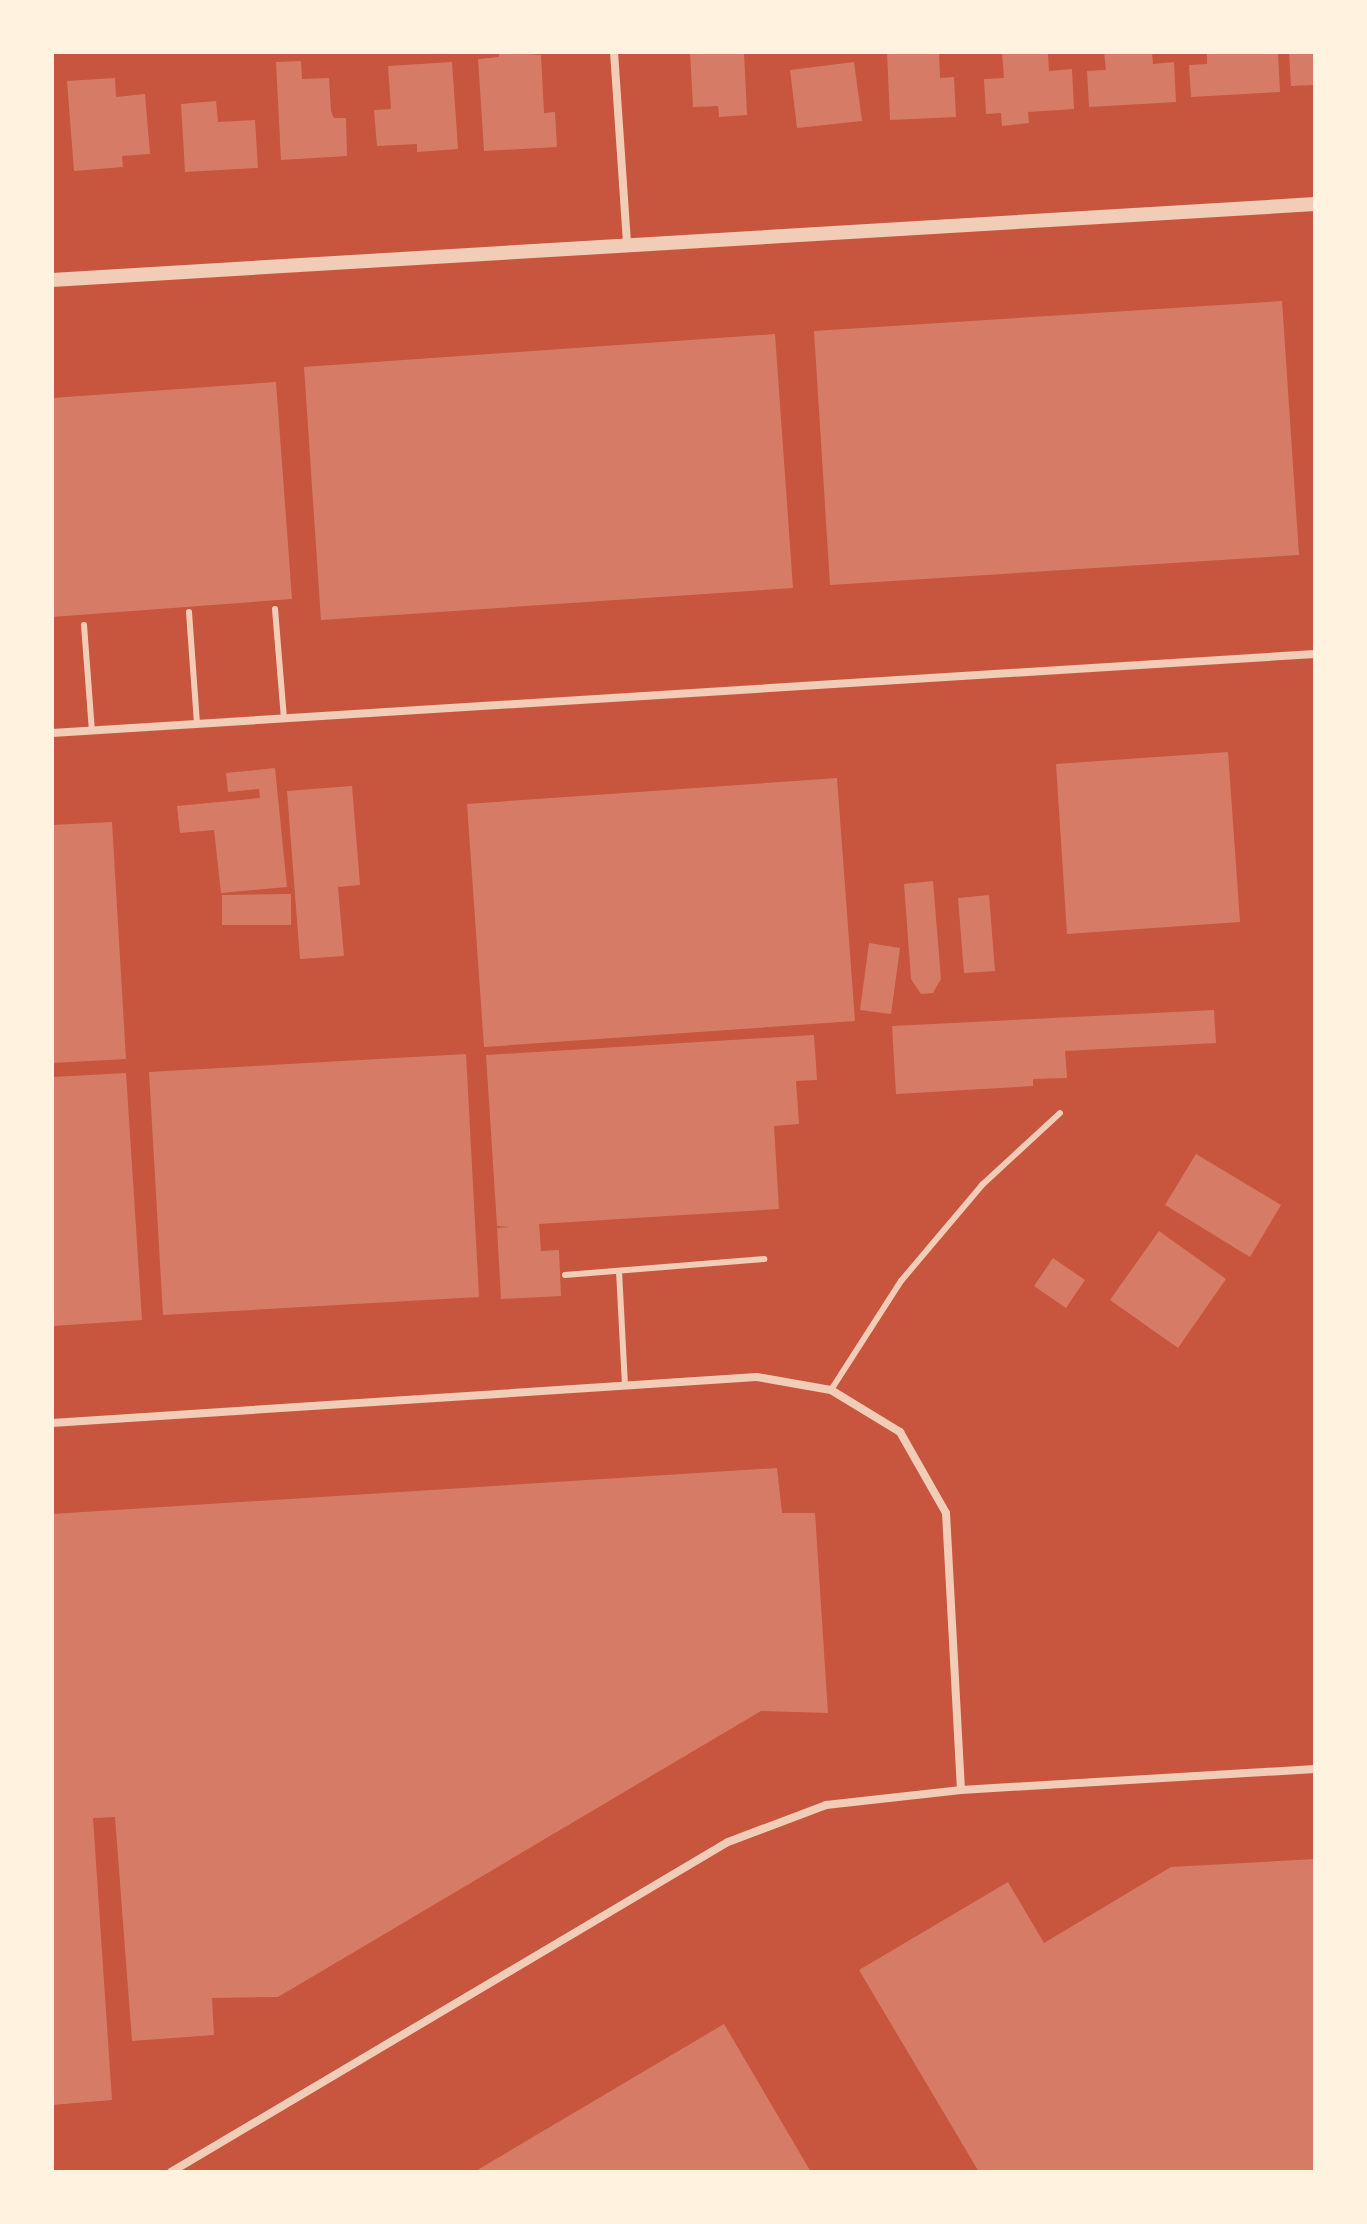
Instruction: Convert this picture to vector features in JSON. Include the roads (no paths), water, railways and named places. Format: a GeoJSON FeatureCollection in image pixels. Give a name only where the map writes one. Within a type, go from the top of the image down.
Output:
{"type":"FeatureCollection","features":[{"type":"Feature","properties":{"kind":"street"},"geometry":{"type":"LineString","coordinates":[[614,52],[627,244]]}},
{"type":"Feature","properties":{"kind":"street"},"geometry":{"type":"LineString","coordinates":[[52,280],[1315,204]]}},
{"type":"Feature","properties":{"kind":"street"},"geometry":{"type":"LineString","coordinates":[[52,733],[1315,654]]}},
{"type":"Feature","properties":{"kind":"street"},"geometry":{"type":"LineString","coordinates":[[52,1423],[757,1377],[831,1390],[900,1432],[946,1513],[961,1790]]}},
{"type":"Feature","properties":{"kind":"street"},"geometry":{"type":"LineString","coordinates":[[171,2172],[728,1842],[826,1805],[961,1790],[1315,1769]]}},
{"type":"Feature","properties":{"kind":"lane"},"geometry":{"type":"LineString","coordinates":[[275,609],[284,719]]}},
{"type":"Feature","properties":{"kind":"lane"},"geometry":{"type":"LineString","coordinates":[[189,612],[197,724]]}},
{"type":"Feature","properties":{"kind":"lane"},"geometry":{"type":"LineString","coordinates":[[84,625],[92,731]]}},
{"type":"Feature","properties":{"kind":"lane"},"geometry":{"type":"LineString","coordinates":[[831,1390],[901,1281],[982,1185],[1060,1113]]}},
{"type":"Feature","properties":{"kind":"lane"},"geometry":{"type":"LineString","coordinates":[[565,1275],[764,1259]]}},
{"type":"Feature","properties":{"kind":"lane"},"geometry":{"type":"LineString","coordinates":[[619,1271],[625,1386]]}}]}
